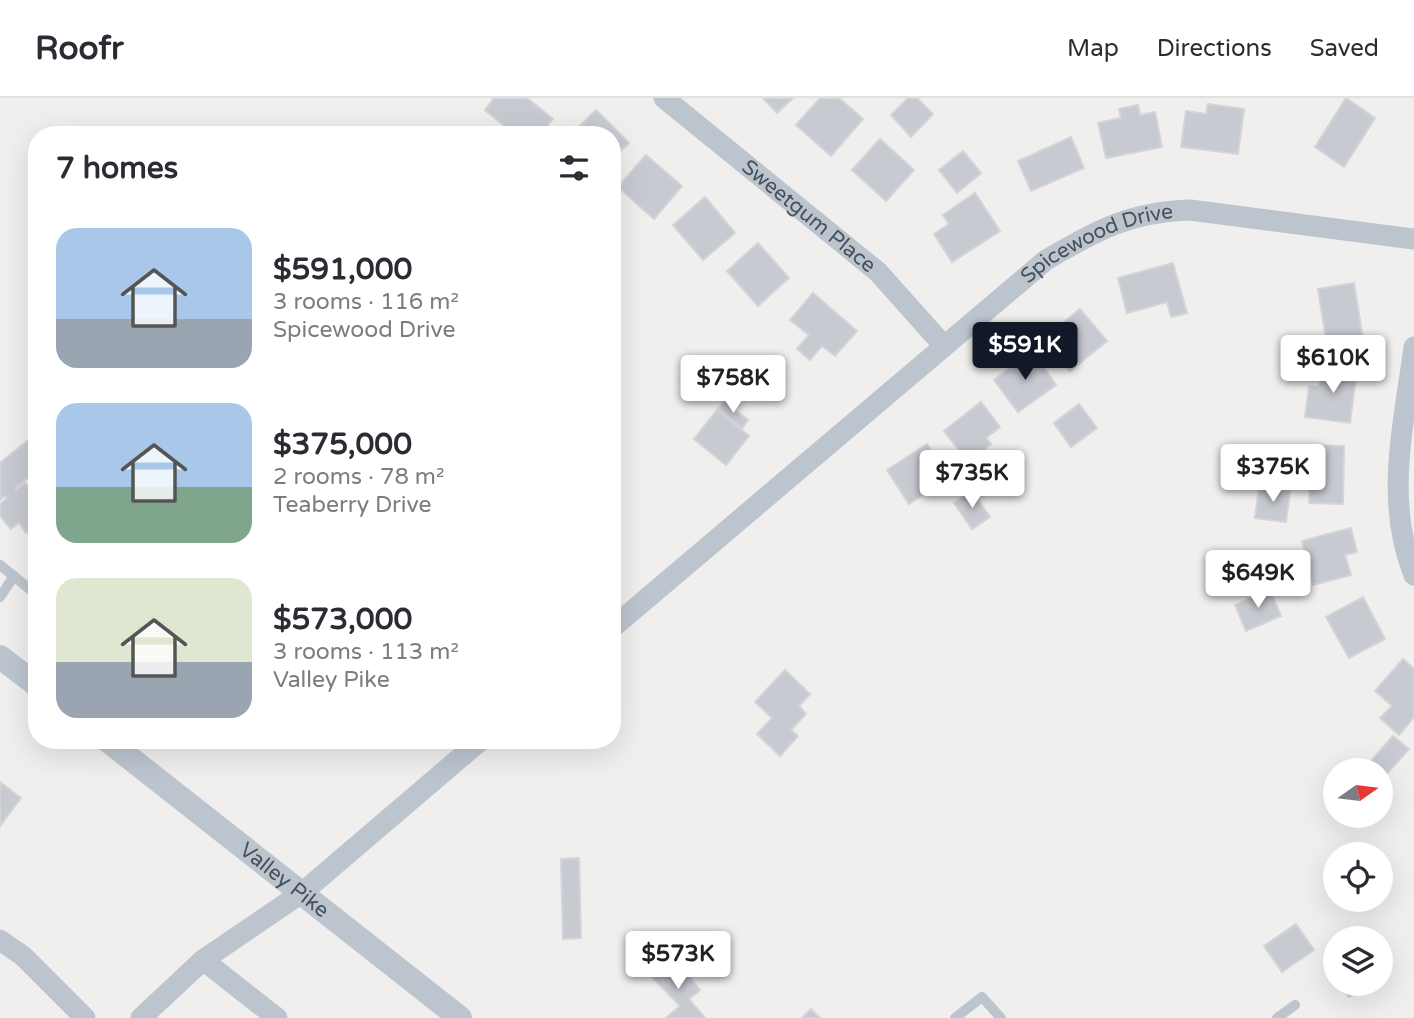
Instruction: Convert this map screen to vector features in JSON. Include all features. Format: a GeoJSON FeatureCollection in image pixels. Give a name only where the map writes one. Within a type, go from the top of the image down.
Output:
{"type":"FeatureCollection","features":[{"type":"Feature","properties":{"kind":"street","name":"Sweetgum Place"},"geometry":{"type":"LineString","coordinates":[[664,98],[878,272],[944,346]]}},
{"type":"Feature","properties":{"kind":"street","name":"Spicewood Drive"},"geometry":{"type":"LineString","coordinates":[[621,620],[1046,260],[1099,228],[1128,217],[1159,211],[1190,210],[1414,239]]}},
{"type":"Feature","properties":{"kind":"street"},"geometry":{"type":"LineString","coordinates":[[1414,347],[1397,480],[1398,522],[1414,575]]}},
{"type":"Feature","properties":{"kind":"street"},"geometry":{"type":"LineString","coordinates":[[0,657],[28,678]]}},
{"type":"Feature","properties":{"kind":"street","name":"Valley Pike"},"geometry":{"type":"LineString","coordinates":[[119,749],[460,1018]]}},
{"type":"Feature","properties":{"kind":"street"},"geometry":{"type":"LineString","coordinates":[[141,1018],[203,960],[303,892],[470,749]]}},
{"type":"Feature","properties":{"kind":"street"},"geometry":{"type":"LineString","coordinates":[[0,940],[23,956],[85,1018]]}},
{"type":"Feature","properties":{"kind":"street"},"geometry":{"type":"LineString","coordinates":[[203,960],[277,1018]]}},
{"type":"Feature","properties":{"kind":"lane"},"geometry":{"type":"LineString","coordinates":[[0,565],[28,588]]}},
{"type":"Feature","properties":{"kind":"lane"},"geometry":{"type":"LineString","coordinates":[[0,597],[14,576]]}},
{"type":"Feature","properties":{"kind":"lane"},"geometry":{"type":"LineString","coordinates":[[956,1018],[982,997],[1001,1018]]}},
{"type":"Feature","properties":{"kind":"lane"},"geometry":{"type":"LineString","coordinates":[[1277,1018],[1295,1005]]}},
{"type":"Feature","properties":{"kind":"building"},"geometry":{"type":"Polygon","coordinates":[[[494,98],[527,98],[553,119],[547,126],[504,126],[485,110],[494,98]]]}},
{"type":"Feature","properties":{"kind":"building"},"geometry":{"type":"Polygon","coordinates":[[[763,98],[793,98],[777,113],[763,98]]]}},
{"type":"Feature","properties":{"kind":"building"},"geometry":{"type":"Polygon","coordinates":[[[820,98],[839,98],[863,119],[831,156],[796,125],[820,98]]]}},
{"type":"Feature","properties":{"kind":"building"},"geometry":{"type":"Polygon","coordinates":[[[908,98],[917,98],[933,114],[911,137],[891,115],[908,98]]]}},
{"type":"Feature","properties":{"kind":"building"},"geometry":{"type":"Polygon","coordinates":[[[1346,98],[1375,118],[1344,167],[1315,147],[1346,98]]]}},
{"type":"Feature","properties":{"kind":"building"},"geometry":{"type":"Polygon","coordinates":[[[1208,104],[1244,109],[1238,154],[1181,147],[1186,111],[1206,114],[1208,104]]]}},
{"type":"Feature","properties":{"kind":"building"},"geometry":{"type":"Polygon","coordinates":[[[1138,105],[1140,115],[1155,112],[1162,147],[1106,158],[1098,123],[1121,118],[1119,109],[1138,105]]]}},
{"type":"Feature","properties":{"kind":"building"},"geometry":{"type":"Polygon","coordinates":[[[596,110],[612,126],[580,126],[596,110]]]}},
{"type":"Feature","properties":{"kind":"building"},"geometry":{"type":"Polygon","coordinates":[[[621,135],[629,143],[621,151],[621,135]]]}},
{"type":"Feature","properties":{"kind":"building"},"geometry":{"type":"Polygon","coordinates":[[[1071,137],[1084,168],[1031,191],[1018,161],[1071,137]]]}},
{"type":"Feature","properties":{"kind":"building"},"geometry":{"type":"Polygon","coordinates":[[[880,139],[914,170],[886,201],[852,170],[880,139]]]}},
{"type":"Feature","properties":{"kind":"building"},"geometry":{"type":"Polygon","coordinates":[[[963,151],[981,173],[957,193],[939,170],[963,151]]]}},
{"type":"Feature","properties":{"kind":"building"},"geometry":{"type":"Polygon","coordinates":[[[646,155],[682,186],[654,219],[621,190],[621,184],[646,155]]]}},
{"type":"Feature","properties":{"kind":"building"},"geometry":{"type":"Polygon","coordinates":[[[975,193],[1000,231],[952,262],[934,234],[949,224],[943,215],[975,193]]]}},
{"type":"Feature","properties":{"kind":"building"},"geometry":{"type":"Polygon","coordinates":[[[705,197],[735,233],[703,260],[673,225],[705,197]]]}},
{"type":"Feature","properties":{"kind":"building"},"geometry":{"type":"Polygon","coordinates":[[[758,243],[789,278],[758,306],[727,271],[758,243]]]}},
{"type":"Feature","properties":{"kind":"building"},"geometry":{"type":"Polygon","coordinates":[[[1173,263],[1187,313],[1171,317],[1167,302],[1127,313],[1118,278],[1173,263]]]}},
{"type":"Feature","properties":{"kind":"building"},"geometry":{"type":"Polygon","coordinates":[[[1354,283],[1363,339],[1327,345],[1318,289],[1354,283]]]}},
{"type":"Feature","properties":{"kind":"building"},"geometry":{"type":"Polygon","coordinates":[[[813,293],[857,331],[835,356],[822,346],[810,360],[797,349],[809,335],[790,320],[813,293]]]}},
{"type":"Feature","properties":{"kind":"building"},"geometry":{"type":"Polygon","coordinates":[[[1080,309],[1107,341],[1070,371],[1044,339],[1080,309]]]}},
{"type":"Feature","properties":{"kind":"building"},"geometry":{"type":"Polygon","coordinates":[[[1032,351],[1056,385],[1018,412],[994,380],[1032,351]]]}},
{"type":"Feature","properties":{"kind":"building"},"geometry":{"type":"Polygon","coordinates":[[[1322,364],[1357,369],[1350,423],[1305,417],[1309,386],[1319,387],[1322,364]]]}},
{"type":"Feature","properties":{"kind":"building"},"geometry":{"type":"Polygon","coordinates":[[[724,402],[748,420],[742,428],[718,409],[724,402]]]}},
{"type":"Feature","properties":{"kind":"building"},"geometry":{"type":"Polygon","coordinates":[[[981,402],[1000,427],[986,438],[991,444],[968,462],[944,431],[981,402]]]}},
{"type":"Feature","properties":{"kind":"building"},"geometry":{"type":"Polygon","coordinates":[[[1079,404],[1097,428],[1071,447],[1054,423],[1079,404]]]}},
{"type":"Feature","properties":{"kind":"building"},"geometry":{"type":"Polygon","coordinates":[[[717,410],[749,436],[726,465],[694,439],[717,410]]]}},
{"type":"Feature","properties":{"kind":"building"},"geometry":{"type":"Polygon","coordinates":[[[28,440],[28,478],[15,488],[16,490],[25,483],[28,486],[26,533],[19,523],[11,529],[0,516],[0,504],[7,498],[4,496],[0,500],[0,463],[28,440]]]}},
{"type":"Feature","properties":{"kind":"building"},"geometry":{"type":"Polygon","coordinates":[[[927,444],[949,478],[909,504],[887,470],[927,444]]]}},
{"type":"Feature","properties":{"kind":"building"},"geometry":{"type":"Polygon","coordinates":[[[1311,445],[1344,446],[1343,504],[1309,503],[1311,445]]]}},
{"type":"Feature","properties":{"kind":"building"},"geometry":{"type":"Polygon","coordinates":[[[1259,487],[1290,491],[1286,522],[1255,518],[1259,487]]]}},
{"type":"Feature","properties":{"kind":"building"},"geometry":{"type":"Polygon","coordinates":[[[972,491],[990,517],[972,529],[954,503],[972,491]]]}},
{"type":"Feature","properties":{"kind":"building"},"geometry":{"type":"Polygon","coordinates":[[[1351,528],[1357,552],[1345,555],[1351,575],[1313,585],[1302,541],[1351,528]]]}},
{"type":"Feature","properties":{"kind":"building"},"geometry":{"type":"Polygon","coordinates":[[[1270,590],[1281,616],[1246,631],[1235,605],[1270,590]]]}},
{"type":"Feature","properties":{"kind":"building"},"geometry":{"type":"Polygon","coordinates":[[[1363,597],[1385,639],[1349,658],[1326,617],[1363,597]]]}},
{"type":"Feature","properties":{"kind":"building"},"geometry":{"type":"Polygon","coordinates":[[[1403,659],[1414,669],[1414,717],[1399,735],[1380,718],[1392,706],[1375,691],[1403,659]]]}},
{"type":"Feature","properties":{"kind":"building"},"geometry":{"type":"Polygon","coordinates":[[[785,670],[810,694],[799,706],[806,714],[791,730],[798,736],[780,756],[757,734],[772,718],[755,702],[785,670]]]}},
{"type":"Feature","properties":{"kind":"building"},"geometry":{"type":"Polygon","coordinates":[[[1393,736],[1409,749],[1393,767],[1393,758],[1373,758],[1393,736]]]}},
{"type":"Feature","properties":{"kind":"building"},"geometry":{"type":"Polygon","coordinates":[[[0,782],[21,798],[0,826],[0,782]]]}},
{"type":"Feature","properties":{"kind":"building"},"geometry":{"type":"Polygon","coordinates":[[[579,858],[581,938],[563,939],[561,859],[579,858]]]}},
{"type":"Feature","properties":{"kind":"building"},"geometry":{"type":"Polygon","coordinates":[[[1296,924],[1314,950],[1282,972],[1264,946],[1296,924]]]}},
{"type":"Feature","properties":{"kind":"building"},"geometry":{"type":"Polygon","coordinates":[[[669,960],[685,979],[689,976],[700,990],[689,999],[705,1018],[666,1018],[680,1006],[650,975],[669,960]]]}},
{"type":"Feature","properties":{"kind":"building"},"geometry":{"type":"Polygon","coordinates":[[[811,1009],[820,1018],[802,1018],[811,1009]]]}}]}
